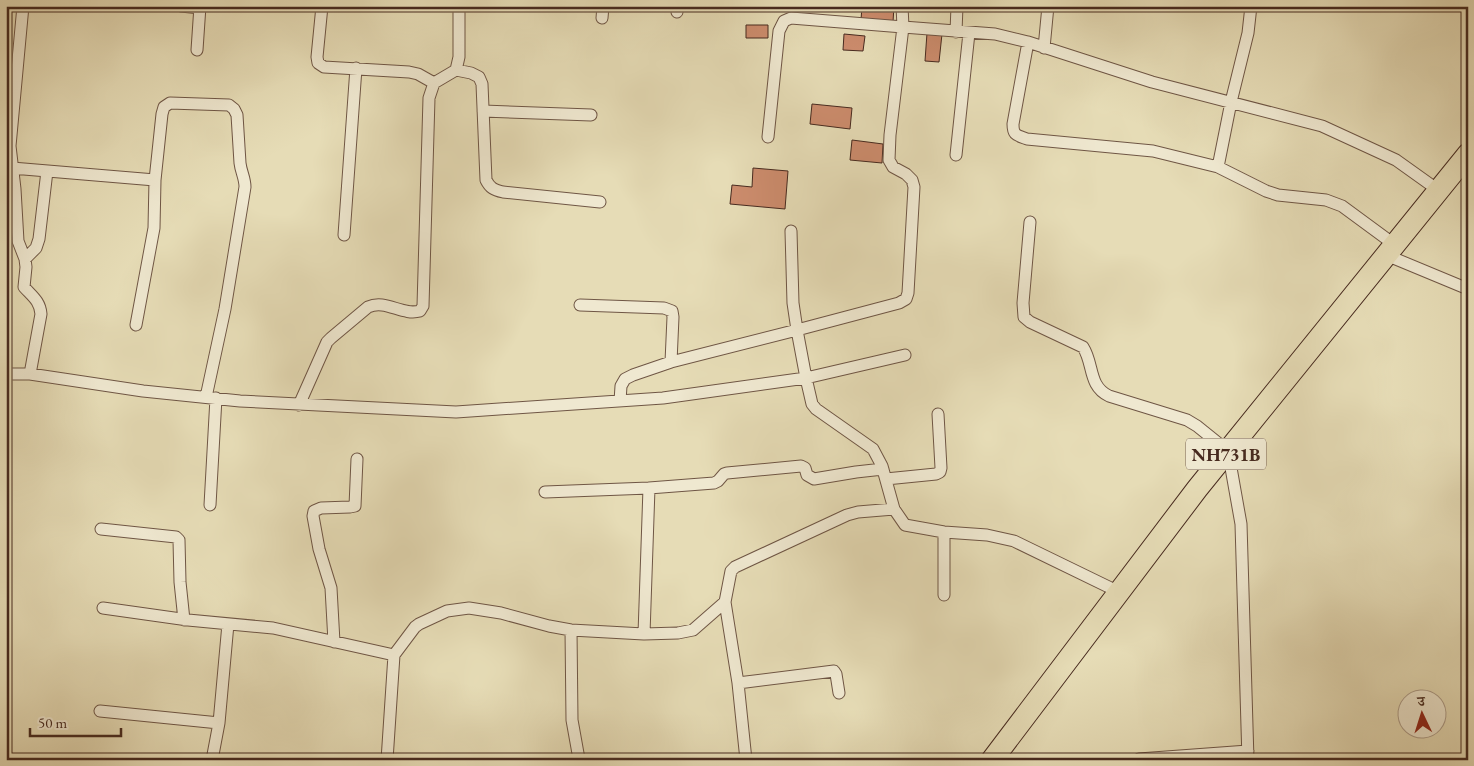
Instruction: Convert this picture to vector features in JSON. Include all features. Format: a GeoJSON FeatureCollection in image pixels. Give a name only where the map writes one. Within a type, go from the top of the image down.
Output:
{"type":"FeatureCollection","features":[{"type":"Feature","properties":{"kind":"highway","name":"NH731B"},"geometry":{"type":"LineString","coordinates":[[1008,760],[1230,460],[1322,345],[1393,253],[1438,190],[1468,154]]}},
{"type":"Feature","properties":{"kind":"highway","name":"NH731B"},"geometry":{"type":"LineString","coordinates":[[1393,253],[1468,174]]}},
{"type":"Feature","properties":{"kind":"highway","name":"NH731B"},"geometry":{"type":"LineString","coordinates":[[992,760],[1197,490],[1230,460]]}},
{"type":"Feature","properties":{"kind":"street"},"geometry":{"type":"LineString","coordinates":[[23,6],[8,146],[12,168],[18,241],[26,267],[24,287],[36,299],[41,314],[30,374]]}},
{"type":"Feature","properties":{"kind":"street"},"geometry":{"type":"LineString","coordinates":[[181,6],[200,7],[197,50]]}},
{"type":"Feature","properties":{"kind":"street"},"geometry":{"type":"LineString","coordinates":[[322,6],[318,63],[324,66],[409,72],[418,74],[434,84]]}},
{"type":"Feature","properties":{"kind":"street"},"geometry":{"type":"LineString","coordinates":[[456,70],[459,57],[459,6]]}},
{"type":"Feature","properties":{"kind":"street"},"geometry":{"type":"LineString","coordinates":[[620,401],[621,386],[633,374],[670,362],[899,303],[906,299],[908,293],[914,187],[912,180],[906,174],[893,168],[889,160],[890,135],[903,27],[902,6]]}},
{"type":"Feature","properties":{"kind":"street"},"geometry":{"type":"LineString","coordinates":[[956,6],[956,32]]}},
{"type":"Feature","properties":{"kind":"street"},"geometry":{"type":"LineString","coordinates":[[1044,48],[1048,6]]}},
{"type":"Feature","properties":{"kind":"street"},"geometry":{"type":"LineString","coordinates":[[1218,167],[1231,102],[1247,40],[1251,6]]}},
{"type":"Feature","properties":{"kind":"street"},"geometry":{"type":"LineString","coordinates":[[768,137],[778,31],[784,21],[791,18],[995,34],[1028,42],[1152,82],[1322,126],[1396,160],[1438,190]]}},
{"type":"Feature","properties":{"kind":"street"},"geometry":{"type":"LineString","coordinates":[[956,155],[969,32]]}},
{"type":"Feature","properties":{"kind":"street"},"geometry":{"type":"LineString","coordinates":[[1028,42],[1013,124],[1013,131],[1017,135],[1027,139],[1145,150],[1218,167],[1278,195],[1334,202],[1342,206],[1393,253],[1468,289]]}},
{"type":"Feature","properties":{"kind":"street"},"geometry":{"type":"LineString","coordinates":[[344,236],[356,68]]}},
{"type":"Feature","properties":{"kind":"street"},"geometry":{"type":"LineString","coordinates":[[299,404],[327,342],[368,307],[374,304],[384,304],[415,312],[420,311],[423,306],[428,108],[434,84],[456,70],[472,73],[479,77],[482,84],[486,180],[494,190],[600,202]]}},
{"type":"Feature","properties":{"kind":"street"},"geometry":{"type":"LineString","coordinates":[[136,325],[154,228],[155,180],[164,107],[170,103],[229,105],[237,115],[240,164],[245,187],[211,397],[210,505]]}},
{"type":"Feature","properties":{"kind":"street"},"geometry":{"type":"LineString","coordinates":[[483,111],[591,115]]}},
{"type":"Feature","properties":{"kind":"street"},"geometry":{"type":"LineString","coordinates":[[12,168],[155,180]]}},
{"type":"Feature","properties":{"kind":"street"},"geometry":{"type":"LineString","coordinates":[[25,259],[36,248],[47,171]]}},
{"type":"Feature","properties":{"kind":"street"},"geometry":{"type":"LineString","coordinates":[[1030,222],[1023,303],[1024,317],[1030,322],[1083,347],[1096,384],[1101,392],[1187,420],[1197,426],[1230,460],[1241,524],[1248,755],[1139,758]]}},
{"type":"Feature","properties":{"kind":"street"},"geometry":{"type":"LineString","coordinates":[[791,231],[793,303],[812,404],[816,409],[872,449],[884,474],[894,509],[905,525],[944,532],[987,535],[1014,541],[1119,592]]}},
{"type":"Feature","properties":{"kind":"street"},"geometry":{"type":"LineString","coordinates":[[580,305],[664,308],[672,311],[670,362]]}},
{"type":"Feature","properties":{"kind":"street"},"geometry":{"type":"LineString","coordinates":[[6,374],[30,374],[143,391],[240,401],[456,412],[663,398],[806,378],[905,355]]}},
{"type":"Feature","properties":{"kind":"street"},"geometry":{"type":"LineString","coordinates":[[545,492],[649,488],[714,483],[727,473],[801,466],[806,468],[808,475],[814,479],[856,472],[936,474],[940,472],[941,468],[938,414]]}},
{"type":"Feature","properties":{"kind":"street"},"geometry":{"type":"LineString","coordinates":[[334,642],[331,588],[319,549],[314,512],[321,508],[355,506],[357,459]]}},
{"type":"Feature","properties":{"kind":"street"},"geometry":{"type":"LineString","coordinates":[[644,634],[649,488]]}},
{"type":"Feature","properties":{"kind":"street"},"geometry":{"type":"LineString","coordinates":[[746,760],[738,683],[726,602],[731,571],[735,567],[847,515],[858,512],[894,509]]}},
{"type":"Feature","properties":{"kind":"street"},"geometry":{"type":"LineString","coordinates":[[101,529],[176,537],[179,540],[180,592],[184,620]]}},
{"type":"Feature","properties":{"kind":"street"},"geometry":{"type":"LineString","coordinates":[[944,532],[944,595]]}},
{"type":"Feature","properties":{"kind":"street"},"geometry":{"type":"LineString","coordinates":[[387,760],[394,655],[415,627],[446,611],[469,608],[501,613],[571,630],[644,634],[678,633],[694,630],[726,602]]}},
{"type":"Feature","properties":{"kind":"street"},"geometry":{"type":"LineString","coordinates":[[103,608],[184,620],[272,628],[394,655]]}},
{"type":"Feature","properties":{"kind":"street"},"geometry":{"type":"LineString","coordinates":[[212,760],[219,723],[228,624]]}},
{"type":"Feature","properties":{"kind":"street"},"geometry":{"type":"LineString","coordinates":[[571,630],[572,720],[579,759]]}},
{"type":"Feature","properties":{"kind":"street"},"geometry":{"type":"LineString","coordinates":[[738,683],[834,672],[839,693]]}},
{"type":"Feature","properties":{"kind":"street"},"geometry":{"type":"LineString","coordinates":[[100,711],[219,723]]}},
{"type":"Feature","properties":{"kind":"building"},"geometry":{"type":"Polygon","coordinates":[[[862,6],[894,6],[893,22],[861,20],[862,6]]]}},
{"type":"Feature","properties":{"kind":"building"},"geometry":{"type":"Polygon","coordinates":[[[746,25],[768,25],[768,38],[746,38],[746,25]]]}},
{"type":"Feature","properties":{"kind":"building"},"geometry":{"type":"Polygon","coordinates":[[[927,33],[942,34],[939,62],[925,61],[927,33]]]}},
{"type":"Feature","properties":{"kind":"building"},"geometry":{"type":"Polygon","coordinates":[[[844,34],[865,36],[863,51],[843,50],[844,34]]]}},
{"type":"Feature","properties":{"kind":"building"},"geometry":{"type":"Polygon","coordinates":[[[812,104],[852,108],[850,129],[810,124],[812,104]]]}},
{"type":"Feature","properties":{"kind":"building"},"geometry":{"type":"Polygon","coordinates":[[[852,140],[883,144],[882,163],[850,160],[852,140]]]}},
{"type":"Feature","properties":{"kind":"building"},"geometry":{"type":"Polygon","coordinates":[[[753,168],[788,171],[785,209],[730,204],[732,185],[752,187],[753,168]]]}}]}
